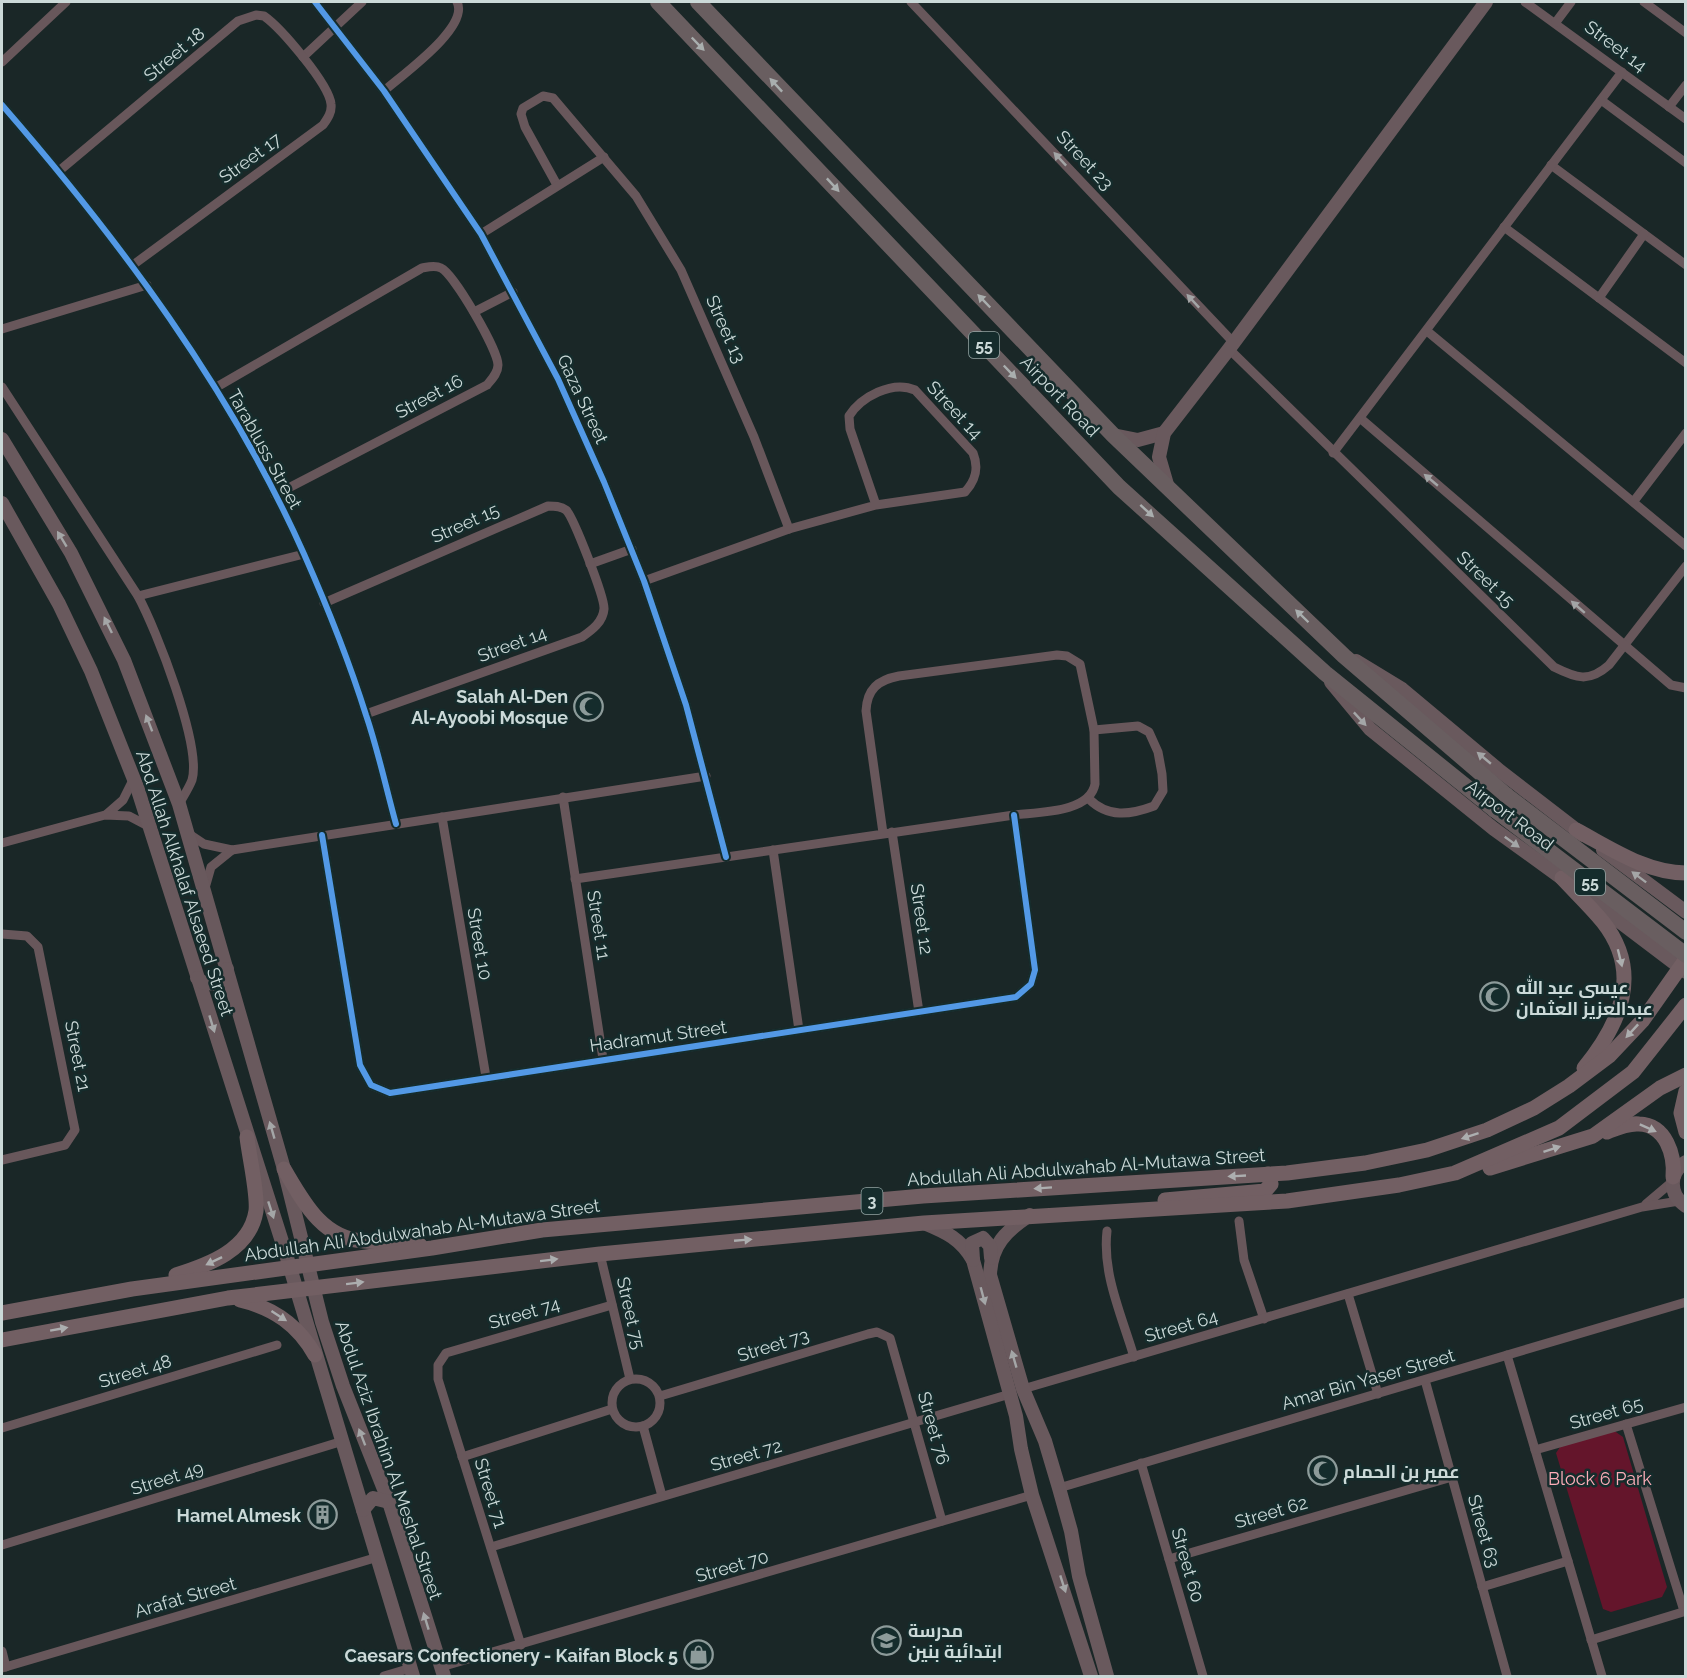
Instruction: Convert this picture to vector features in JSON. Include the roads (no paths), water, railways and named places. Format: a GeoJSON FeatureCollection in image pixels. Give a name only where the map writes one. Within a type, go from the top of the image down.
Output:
{"type":"FeatureCollection","features":[{"type":"Feature","properties":{"kind":"highway","name":"Airport Road"},"geometry":{"type":"LineString","coordinates":[[658,2],[1119,487],[1325,673],[1684,963]]}},
{"type":"Feature","properties":{"kind":"highway","name":"Airport Road"},"geometry":{"type":"LineString","coordinates":[[698,2],[904,220],[1113,435],[1344,656],[1506,795],[1686,932]]}},
{"type":"Feature","properties":{"kind":"highway"},"geometry":{"type":"LineString","coordinates":[[779,129],[780,116],[786,113],[793,116],[873,197],[904,220]]}},
{"type":"Feature","properties":{"kind":"main road"},"geometry":{"type":"LineString","coordinates":[[1168,488],[1159,457],[1164,433],[1232,346],[1486,2]]}},
{"type":"Feature","properties":{"kind":"main road"},"geometry":{"type":"LineString","coordinates":[[1113,435],[1138,440],[1164,433]]}},
{"type":"Feature","properties":{"kind":"main road","name":"Abd Allah Alkhalaf Alsaeed Street"},"geometry":{"type":"LineString","coordinates":[[2,440],[71,553],[124,660],[179,804],[284,1169],[314,1288]]}},
{"type":"Feature","properties":{"kind":"main road"},"geometry":{"type":"LineString","coordinates":[[2,459],[12,460],[20,467]]}},
{"type":"Feature","properties":{"kind":"main road","name":"Abd Allah Alkhalaf Alsaeed Street"},"geometry":{"type":"LineString","coordinates":[[2,503],[59,604],[92,671],[134,778],[296,1290]]}},
{"type":"Feature","properties":{"kind":"main road","name":"Airport Road"},"geometry":{"type":"LineString","coordinates":[[1344,656],[1374,670],[1402,689],[1500,771],[1686,912]]}},
{"type":"Feature","properties":{"kind":"main road","name":"Airport Road"},"geometry":{"type":"LineString","coordinates":[[1325,673],[1348,706],[1370,729],[1494,829],[1632,932],[1684,963]]}},
{"type":"Feature","properties":{"kind":"main road"},"geometry":{"type":"LineString","coordinates":[[1576,830],[1644,865],[1672,873],[1686,873]]}},
{"type":"Feature","properties":{"kind":"main road","name":"3"},"geometry":{"type":"LineString","coordinates":[[1562,878],[1603,923],[1615,941],[1624,982],[1621,1006],[1615,1024],[1601,1047],[1569,1086]]}},
{"type":"Feature","properties":{"kind":"main road"},"geometry":{"type":"LineString","coordinates":[[1632,932],[1649,930],[1661,917],[1662,899],[1658,891]]}},
{"type":"Feature","properties":{"kind":"main road","name":"Abdullah Ali Abdulwahab Al-Mutawa Street"},"geometry":{"type":"LineString","coordinates":[[2,1313],[132,1289],[432,1248],[542,1230],[911,1197],[1269,1174],[1365,1163],[1427,1150],[1487,1130],[1534,1108],[1569,1086],[1609,1056],[1643,1020],[1684,963]]}},
{"type":"Feature","properties":{"kind":"main road"},"geometry":{"type":"LineString","coordinates":[[197,978],[202,982],[215,984],[221,980],[226,969]]}},
{"type":"Feature","properties":{"kind":"main road","name":"3"},"geometry":{"type":"LineString","coordinates":[[2,1340],[228,1298],[600,1254],[924,1223],[1287,1201],[1356,1193],[1455,1173],[1534,1141],[1584,1111],[1641,1063],[1686,1005]]}},
{"type":"Feature","properties":{"kind":"main road"},"geometry":{"type":"LineString","coordinates":[[1593,1136],[1660,1088],[1686,1075]]}},
{"type":"Feature","properties":{"kind":"main road"},"geometry":{"type":"LineString","coordinates":[[1686,1091],[1681,1113],[1686,1132]]}},
{"type":"Feature","properties":{"kind":"main road"},"geometry":{"type":"LineString","coordinates":[[1455,1173],[1497,1167],[1628,1125],[1646,1125],[1660,1134],[1670,1149],[1674,1161],[1673,1180],[1683,1205]]}},
{"type":"Feature","properties":{"kind":"main road"},"geometry":{"type":"LineString","coordinates":[[132,1289],[198,1268],[231,1252],[242,1239],[251,1226],[256,1210],[247,1137]]}},
{"type":"Feature","properties":{"kind":"main road"},"geometry":{"type":"LineString","coordinates":[[1673,1180],[1686,1162]]}},
{"type":"Feature","properties":{"kind":"main road"},"geometry":{"type":"LineString","coordinates":[[284,1169],[310,1210],[323,1225],[334,1232],[353,1240],[392,1240],[432,1248]]}},
{"type":"Feature","properties":{"kind":"main road"},"geometry":{"type":"LineString","coordinates":[[1131,1210],[1177,1197],[1264,1191],[1271,1184],[1269,1174]]}},
{"type":"Feature","properties":{"kind":"main road"},"geometry":{"type":"LineString","coordinates":[[991,1258],[997,1245],[1011,1228],[1030,1215]]}},
{"type":"Feature","properties":{"kind":"main road"},"geometry":{"type":"LineString","coordinates":[[924,1223],[950,1234],[964,1245],[973,1260],[1017,1391],[1045,1441],[1071,1531],[1079,1576],[1107,1677]]}},
{"type":"Feature","properties":{"kind":"main road"},"geometry":{"type":"LineString","coordinates":[[973,1260],[972,1243],[983,1238],[990,1246],[990,1275],[1017,1391],[1021,1449],[1032,1495],[1063,1583],[1091,1677]]}},
{"type":"Feature","properties":{"kind":"main road","name":"Abdul Aziz Ibrahim Al Meshal Street"},"geometry":{"type":"LineString","coordinates":[[314,1288],[343,1386],[389,1502],[442,1672]]}},
{"type":"Feature","properties":{"kind":"main road","name":"Abdul Aziz Ibrahim Al Meshal Street"},"geometry":{"type":"LineString","coordinates":[[296,1290],[412,1672]]}},
{"type":"Feature","properties":{"kind":"main road"},"geometry":{"type":"LineString","coordinates":[[228,1298],[262,1306],[282,1317],[304,1338],[315,1355]]}},
{"type":"Feature","properties":{"kind":"main road"},"geometry":{"type":"LineString","coordinates":[[1021,1449],[1022,1443],[1030,1435],[1041,1437],[1045,1441]]}},
{"type":"Feature","properties":{"kind":"main road"},"geometry":{"type":"LineString","coordinates":[[363,1510],[373,1498],[384,1498],[389,1502]]}},
{"type":"Feature","properties":{"kind":"main road"},"geometry":{"type":"LineString","coordinates":[[1046,1538],[1055,1544],[1061,1544],[1070,1536],[1071,1531]]}},
{"type":"Feature","properties":{"kind":"street"},"geometry":{"type":"LineString","coordinates":[[2,62],[66,2]]}},
{"type":"Feature","properties":{"kind":"street","name":"Gaza Street"},"geometry":{"type":"LineString","coordinates":[[315,2],[384,91],[481,234],[558,379],[644,581],[686,705],[726,857]]}},
{"type":"Feature","properties":{"kind":"street"},"geometry":{"type":"LineString","coordinates":[[303,57],[362,2]]}},
{"type":"Feature","properties":{"kind":"street"},"geometry":{"type":"LineString","coordinates":[[384,91],[453,30],[459,14],[457,2]]}},
{"type":"Feature","properties":{"kind":"street","name":"Street 23"},"geometry":{"type":"LineString","coordinates":[[911,2],[1232,346]]}},
{"type":"Feature","properties":{"kind":"street","name":"Street 14"},"geometry":{"type":"LineString","coordinates":[[1525,2],[1556,22],[1686,119]]}},
{"type":"Feature","properties":{"kind":"street"},"geometry":{"type":"LineString","coordinates":[[1556,22],[1571,2]]}},
{"type":"Feature","properties":{"kind":"street"},"geometry":{"type":"LineString","coordinates":[[1644,2],[1686,33]]}},
{"type":"Feature","properties":{"kind":"street","name":"Street 18"},"geometry":{"type":"LineString","coordinates":[[60,171],[238,21],[256,15],[264,16],[303,57]]}},
{"type":"Feature","properties":{"kind":"street","name":"Street 17"},"geometry":{"type":"LineString","coordinates":[[133,265],[323,125],[330,116],[331,102],[303,57]]}},
{"type":"Feature","properties":{"kind":"street"},"geometry":{"type":"LineString","coordinates":[[1334,453],[1622,72]]}},
{"type":"Feature","properties":{"kind":"street"},"geometry":{"type":"LineString","coordinates":[[1669,107],[1686,85]]}},
{"type":"Feature","properties":{"kind":"street","name":"Street 13"},"geometry":{"type":"LineString","coordinates":[[558,185],[522,120],[523,108],[543,96],[553,98],[636,196],[681,270],[754,437],[789,529]]}},
{"type":"Feature","properties":{"kind":"street"},"geometry":{"type":"LineString","coordinates":[[1601,100],[1686,163]]}},
{"type":"Feature","properties":{"kind":"street","name":"Tarabluss Street"},"geometry":{"type":"LineString","coordinates":[[2,105],[60,171],[133,265],[215,388],[275,495],[304,554],[366,714],[396,824]]}},
{"type":"Feature","properties":{"kind":"street"},"geometry":{"type":"LineString","coordinates":[[481,234],[604,157]]}},
{"type":"Feature","properties":{"kind":"street"},"geometry":{"type":"LineString","coordinates":[[1551,165],[1686,265]]}},
{"type":"Feature","properties":{"kind":"street"},"geometry":{"type":"LineString","coordinates":[[1504,227],[1685,362]]}},
{"type":"Feature","properties":{"kind":"street"},"geometry":{"type":"LineString","coordinates":[[1599,298],[1644,234]]}},
{"type":"Feature","properties":{"kind":"street"},"geometry":{"type":"LineString","coordinates":[[215,388],[422,268],[435,267],[447,273],[474,312],[513,292]]}},
{"type":"Feature","properties":{"kind":"street"},"geometry":{"type":"LineString","coordinates":[[2,329],[147,285]]}},
{"type":"Feature","properties":{"kind":"street","name":"Street 16"},"geometry":{"type":"LineString","coordinates":[[275,495],[487,385],[497,372],[497,359],[474,312]]}},
{"type":"Feature","properties":{"kind":"street"},"geometry":{"type":"LineString","coordinates":[[1427,331],[1686,546]]}},
{"type":"Feature","properties":{"kind":"street","name":"Street 15"},"geometry":{"type":"LineString","coordinates":[[1232,346],[1334,453],[1554,667],[1575,678],[1594,677],[1609,665],[1686,566]]}},
{"type":"Feature","properties":{"kind":"street","name":"Abd Allah Alkhalaf Alsaeed Street"},"geometry":{"type":"LineString","coordinates":[[2,387],[138,596],[154,625],[175,685],[194,759],[192,780],[179,804]]}},
{"type":"Feature","properties":{"kind":"street","name":"Street 14"},"geometry":{"type":"LineString","coordinates":[[644,581],[789,529],[876,505],[965,492],[976,474],[976,461],[973,453],[915,390],[908,387],[891,388],[867,398],[855,406],[849,416],[850,429],[876,505]]}},
{"type":"Feature","properties":{"kind":"street","name":"Street 15"},"geometry":{"type":"LineString","coordinates":[[1360,418],[1671,686],[1686,688]]}},
{"type":"Feature","properties":{"kind":"street"},"geometry":{"type":"LineString","coordinates":[[1634,501],[1686,433]]}},
{"type":"Feature","properties":{"kind":"street","name":"Street 15"},"geometry":{"type":"LineString","coordinates":[[324,603],[548,506],[561,507],[569,514],[590,564]]}},
{"type":"Feature","properties":{"kind":"street"},"geometry":{"type":"LineString","coordinates":[[590,564],[632,549]]}},
{"type":"Feature","properties":{"kind":"street"},"geometry":{"type":"LineString","coordinates":[[138,596],[304,554]]}},
{"type":"Feature","properties":{"kind":"street","name":"Street 14"},"geometry":{"type":"LineString","coordinates":[[366,714],[582,637],[592,630],[602,616],[604,608],[590,564]]}},
{"type":"Feature","properties":{"kind":"street","name":"Street 12"},"geometry":{"type":"LineString","coordinates":[[919,1012],[866,711],[867,699],[879,682],[899,676],[1067,656],[1075,659],[1082,669],[1094,730]]}},
{"type":"Feature","properties":{"kind":"street"},"geometry":{"type":"LineString","coordinates":[[575,879],[1070,807],[1089,799],[1095,784],[1094,730],[1138,726],[1149,732],[1158,752],[1163,791],[1154,806],[1138,812],[1109,813],[1099,809],[1089,799]]}},
{"type":"Feature","properties":{"kind":"street"},"geometry":{"type":"LineString","coordinates":[[189,834],[204,844],[232,850],[706,776]]}},
{"type":"Feature","properties":{"kind":"street"},"geometry":{"type":"LineString","coordinates":[[105,815],[123,800],[134,778]]}},
{"type":"Feature","properties":{"kind":"street","name":"Street 11"},"geometry":{"type":"LineString","coordinates":[[563,797],[603,1059]]}},
{"type":"Feature","properties":{"kind":"street"},"geometry":{"type":"LineString","coordinates":[[2,843],[105,815],[129,816],[151,828]]}},
{"type":"Feature","properties":{"kind":"street","name":"Hadramut Street"},"geometry":{"type":"LineString","coordinates":[[322,835],[360,1065],[366,1080],[377,1089],[390,1093],[1016,997],[1031,984],[1035,970],[1014,815]]}},
{"type":"Feature","properties":{"kind":"street","name":"Street 10"},"geometry":{"type":"LineString","coordinates":[[442,817],[486,1077]]}},
{"type":"Feature","properties":{"kind":"street"},"geometry":{"type":"LineString","coordinates":[[205,888],[211,867],[232,850]]}},
{"type":"Feature","properties":{"kind":"street"},"geometry":{"type":"LineString","coordinates":[[773,850],[799,1030]]}},
{"type":"Feature","properties":{"kind":"street","name":"Street 21"},"geometry":{"type":"LineString","coordinates":[[2,934],[27,936],[38,947],[75,1130],[70,1141],[60,1147],[2,1160]]}},
{"type":"Feature","properties":{"kind":"street","name":"Street 64"},"geometry":{"type":"LineString","coordinates":[[1642,1207],[1673,1180]]}},
{"type":"Feature","properties":{"kind":"street","name":"Street 64"},"geometry":{"type":"LineString","coordinates":[[1017,1391],[1642,1207],[1683,1205]]}},
{"type":"Feature","properties":{"kind":"street"},"geometry":{"type":"LineString","coordinates":[[1239,1221],[1244,1260],[1264,1319]]}},
{"type":"Feature","properties":{"kind":"street"},"geometry":{"type":"LineString","coordinates":[[1107,1231],[1105,1247],[1108,1272],[1134,1357]]}},
{"type":"Feature","properties":{"kind":"street","name":"Street 75"},"geometry":{"type":"LineString","coordinates":[[600,1254],[630,1379]]}},
{"type":"Feature","properties":{"kind":"street"},"geometry":{"type":"LineString","coordinates":[[1348,1294],[1378,1394]]}},
{"type":"Feature","properties":{"kind":"street","name":"Amar Bin Yaser Street"},"geometry":{"type":"LineString","coordinates":[[1059,1488],[1686,1302]]}},
{"type":"Feature","properties":{"kind":"street","name":"Street 74"},"geometry":{"type":"LineString","coordinates":[[446,1353],[612,1305]]}},
{"type":"Feature","properties":{"kind":"street","name":"Street 73"},"geometry":{"type":"LineString","coordinates":[[660,1396],[867,1334],[884,1334],[890,1338],[892,1343]]}},
{"type":"Feature","properties":{"kind":"street","name":"Street 76"},"geometry":{"type":"LineString","coordinates":[[892,1343],[942,1521]]}},
{"type":"Feature","properties":{"kind":"street","name":"Street 48"},"geometry":{"type":"LineString","coordinates":[[2,1428],[277,1345]]}},
{"type":"Feature","properties":{"kind":"street","name":"Street 71"},"geometry":{"type":"LineString","coordinates":[[446,1353],[438,1365],[438,1379],[521,1645]]}},
{"type":"Feature","properties":{"kind":"street"},"geometry":{"type":"LineString","coordinates":[[1508,1355],[1602,1677]]}},
{"type":"Feature","properties":{"kind":"street"},"geometry":{"type":"LineString","coordinates":[[630,1379],[648,1381],[660,1396],[658,1414],[643,1426],[624,1424],[612,1409],[615,1391],[630,1379]]}},
{"type":"Feature","properties":{"kind":"street","name":"Street 63"},"geometry":{"type":"LineString","coordinates":[[1425,1380],[1507,1677]]}},
{"type":"Feature","properties":{"kind":"street","name":"Street 72"},"geometry":{"type":"LineString","coordinates":[[491,1547],[916,1423],[1017,1391]]}},
{"type":"Feature","properties":{"kind":"street","name":"Street 65"},"geometry":{"type":"LineString","coordinates":[[1536,1450],[1686,1407]]}},
{"type":"Feature","properties":{"kind":"street"},"geometry":{"type":"LineString","coordinates":[[462,1457],[612,1409]]}},
{"type":"Feature","properties":{"kind":"street"},"geometry":{"type":"LineString","coordinates":[[1591,1640],[1685,1611],[1626,1424]]}},
{"type":"Feature","properties":{"kind":"street"},"geometry":{"type":"LineString","coordinates":[[643,1426],[662,1496]]}},
{"type":"Feature","properties":{"kind":"street","name":"Street 49"},"geometry":{"type":"LineString","coordinates":[[2,1545],[343,1441]]}},
{"type":"Feature","properties":{"kind":"street","name":"Street 60"},"geometry":{"type":"LineString","coordinates":[[1141,1463],[1203,1677]]}},
{"type":"Feature","properties":{"kind":"street","name":"Street 62"},"geometry":{"type":"LineString","coordinates":[[1169,1559],[1452,1477]]}},
{"type":"Feature","properties":{"kind":"street","name":"Street 70"},"geometry":{"type":"LineString","coordinates":[[442,1672],[521,1645],[1032,1495]]}},
{"type":"Feature","properties":{"kind":"street","name":"Arafat Street"},"geometry":{"type":"LineString","coordinates":[[4,1667],[378,1557]]}},
{"type":"Feature","properties":{"kind":"street","name":"Street 63"},"geometry":{"type":"LineString","coordinates":[[1482,1587],[1568,1561]]}},
{"type":"Feature","properties":{"kind":"street"},"geometry":{"type":"LineString","coordinates":[[2,1651],[4,1667]]}},
{"type":"Feature","properties":{"kind":"street"},"geometry":{"type":"LineString","coordinates":[[384,1677],[412,1672]]}},
{"type":"Feature","properties":{"kind":"place","name":"Salah Al-Den Al-Ayoobi Mosque"},"geometry":{"type":"Point","coordinates":[589,706]}},
{"type":"Feature","properties":{"kind":"place","name":"عيسى عبد الله عبدالعزيز العثمان"},"geometry":{"type":"Point","coordinates":[1495,997]}},
{"type":"Feature","properties":{"kind":"place","name":"عمير بن الحمام"},"geometry":{"type":"Point","coordinates":[1322,1471]}},
{"type":"Feature","properties":{"kind":"place","name":"Hamel Almesk"},"geometry":{"type":"Point","coordinates":[322,1515]}},
{"type":"Feature","properties":{"kind":"place","name":"مدرسة ابتدائية بنين"},"geometry":{"type":"Point","coordinates":[887,1640]}},
{"type":"Feature","properties":{"kind":"place","name":"Caesars Confectionery - Kaifan Block 5"},"geometry":{"type":"Point","coordinates":[699,1655]}},
{"type":"Feature","properties":{"kind":"park label","name":"Block 6 Park"},"geometry":{"type":"Point","coordinates":[1600,1478]}}]}
